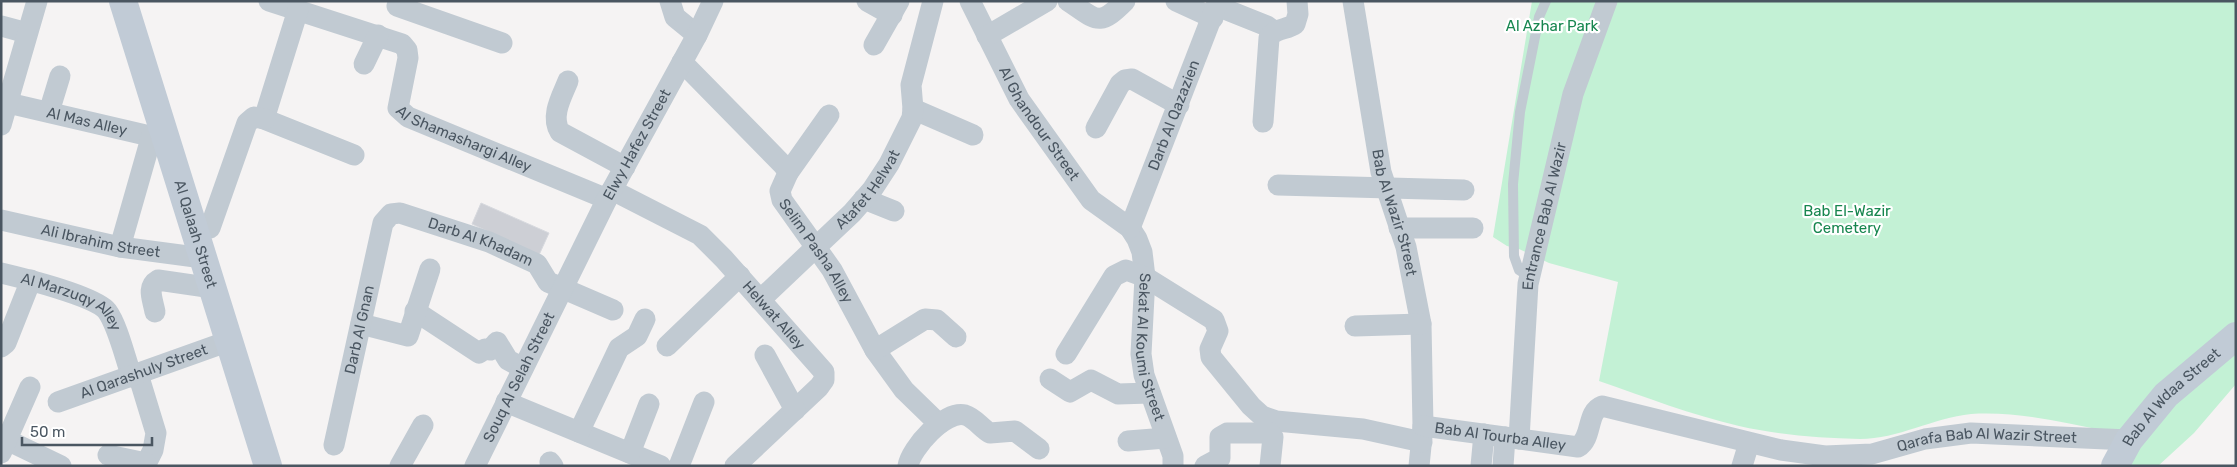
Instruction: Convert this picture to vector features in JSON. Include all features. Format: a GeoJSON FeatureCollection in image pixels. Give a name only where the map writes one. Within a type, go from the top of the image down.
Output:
{"type":"FeatureCollection","features":[{"type":"Feature","properties":{"kind":"main road","name":"Al Qalaah Street"},"geometry":{"type":"LineString","coordinates":[[123,1],[160,138],[203,258],[269,465]]}},
{"type":"Feature","properties":{"kind":"main road","name":"Al Qalaah Street"},"geometry":{"type":"LineString","coordinates":[[140,1],[210,228],[269,465]]}},
{"type":"Feature","properties":{"kind":"main road","name":"Bab Al Wdaa Street"},"geometry":{"type":"LineString","coordinates":[[2115,466],[2129,440],[2166,395],[2236,336]]}},
{"type":"Feature","properties":{"kind":"street"},"geometry":{"type":"LineString","coordinates":[[3,118],[37,1]]}},
{"type":"Feature","properties":{"kind":"street"},"geometry":{"type":"LineString","coordinates":[[270,1],[383,36]]}},
{"type":"Feature","properties":{"kind":"street"},"geometry":{"type":"LineString","coordinates":[[670,1],[675,17],[697,35]]}},
{"type":"Feature","properties":{"kind":"street","name":"Elwy Hafez Street"},"geometry":{"type":"LineString","coordinates":[[563,289],[610,194],[697,35],[713,1]]}},
{"type":"Feature","properties":{"kind":"street"},"geometry":{"type":"LineString","coordinates":[[867,1],[896,8],[874,45]]}},
{"type":"Feature","properties":{"kind":"street","name":"Al Ghandour Street"},"geometry":{"type":"LineString","coordinates":[[970,1],[1020,99],[1091,200],[1130,228]]}},
{"type":"Feature","properties":{"kind":"street"},"geometry":{"type":"LineString","coordinates":[[987,36],[1047,1]]}},
{"type":"Feature","properties":{"kind":"street"},"geometry":{"type":"LineString","coordinates":[[1068,1],[1092,17],[1106,18],[1125,1]]}},
{"type":"Feature","properties":{"kind":"street"},"geometry":{"type":"LineString","coordinates":[[1176,1],[1216,8],[1267,26],[1274,31],[1287,29],[1295,24],[1298,14],[1297,1]]}},
{"type":"Feature","properties":{"kind":"street","name":"Bab Al Wazir Street"},"geometry":{"type":"LineString","coordinates":[[1353,1],[1385,188],[1406,247],[1421,324],[1422,434],[1419,466]]}},
{"type":"Feature","properties":{"kind":"street","name":"Entrance Bab Al Wazir"},"geometry":{"type":"LineString","coordinates":[[1503,466],[1512,438],[1530,277],[1573,94],[1607,1]]}},
{"type":"Feature","properties":{"kind":"street"},"geometry":{"type":"LineString","coordinates":[[927,3],[911,85],[914,109],[974,135]]}},
{"type":"Feature","properties":{"kind":"street"},"geometry":{"type":"LineString","coordinates":[[364,64],[383,36],[398,4],[502,43]]}},
{"type":"Feature","properties":{"kind":"street","name":"Darb Al Qazazien"},"geometry":{"type":"LineString","coordinates":[[1130,228],[1216,8]]}},
{"type":"Feature","properties":{"kind":"street"},"geometry":{"type":"LineString","coordinates":[[265,119],[298,10]]}},
{"type":"Feature","properties":{"kind":"street"},"geometry":{"type":"LineString","coordinates":[[1,26],[27,33]]}},
{"type":"Feature","properties":{"kind":"street"},"geometry":{"type":"LineString","coordinates":[[1263,122],[1269,38],[1274,31]]}},
{"type":"Feature","properties":{"kind":"street","name":"Al Shamashargi Alley"},"geometry":{"type":"LineString","coordinates":[[383,36],[402,44],[408,58],[398,108],[401,113],[610,194]]}},
{"type":"Feature","properties":{"kind":"street","name":"Selim Pasha Alley"},"geometry":{"type":"LineString","coordinates":[[682,62],[788,173],[780,196],[832,270],[875,350],[904,390],[939,424]]}},
{"type":"Feature","properties":{"kind":"street"},"geometry":{"type":"LineString","coordinates":[[49,112],[60,76]]}},
{"type":"Feature","properties":{"kind":"street"},"geometry":{"type":"LineString","coordinates":[[1096,128],[1120,84],[1125,80],[1132,79],[1178,105]]}},
{"type":"Feature","properties":{"kind":"street"},"geometry":{"type":"LineString","coordinates":[[568,81],[556,115],[557,127],[560,132],[625,167]]}},
{"type":"Feature","properties":{"kind":"street","name":"Atafet Helwat"},"geometry":{"type":"LineString","coordinates":[[760,300],[864,199],[889,164],[912,118],[914,109]]}},
{"type":"Feature","properties":{"kind":"street","name":"Al Mas Alley"},"geometry":{"type":"LineString","coordinates":[[3,118],[49,112],[160,138]]}},
{"type":"Feature","properties":{"kind":"street"},"geometry":{"type":"LineString","coordinates":[[788,173],[829,115]]}},
{"type":"Feature","properties":{"kind":"street"},"geometry":{"type":"LineString","coordinates":[[210,228],[247,123],[254,117],[265,119],[354,155]]}},
{"type":"Feature","properties":{"kind":"street"},"geometry":{"type":"LineString","coordinates":[[120,247],[160,138]]}},
{"type":"Feature","properties":{"kind":"street"},"geometry":{"type":"LineString","coordinates":[[1278,185],[1464,190]]}},
{"type":"Feature","properties":{"kind":"street","name":"Helwat Alley"},"geometry":{"type":"LineString","coordinates":[[610,194],[700,235],[740,276],[824,372],[822,384],[735,466]]}},
{"type":"Feature","properties":{"kind":"street"},"geometry":{"type":"LineString","coordinates":[[864,199],[894,211]]}},
{"type":"Feature","properties":{"kind":"street","name":"Darb Al Khadam"},"geometry":{"type":"LineString","coordinates":[[388,216],[400,213],[489,242],[537,264],[548,282],[613,310]]}},
{"type":"Feature","properties":{"kind":"street","name":"Darb Al Gnan"},"geometry":{"type":"LineString","coordinates":[[334,445],[383,223],[388,216]]}},
{"type":"Feature","properties":{"kind":"street","name":"Ali Ibrahim Street"},"geometry":{"type":"LineString","coordinates":[[1,220],[120,247],[203,258]]}},
{"type":"Feature","properties":{"kind":"street","name":"Sekat Al Koumi Street"},"geometry":{"type":"LineString","coordinates":[[1130,228],[1142,252],[1145,277],[1141,354],[1150,394],[1173,456],[1173,466]]}},
{"type":"Feature","properties":{"kind":"street"},"geometry":{"type":"LineString","coordinates":[[1399,228],[1473,228]]}},
{"type":"Feature","properties":{"kind":"street"},"geometry":{"type":"LineString","coordinates":[[361,324],[406,336],[410,332],[414,311],[430,269]]}},
{"type":"Feature","properties":{"kind":"street"},"geometry":{"type":"LineString","coordinates":[[1066,354],[1118,272],[1126,270],[1145,277]]}},
{"type":"Feature","properties":{"kind":"street","name":"Al Marzuqy Alley"},"geometry":{"type":"LineString","coordinates":[[1,273],[31,280],[94,302],[106,310],[135,375],[156,433],[153,450],[145,465]]}},
{"type":"Feature","properties":{"kind":"street"},"geometry":{"type":"LineString","coordinates":[[667,346],[740,276]]}},
{"type":"Feature","properties":{"kind":"street","name":"Bab Al Tourba Alley"},"geometry":{"type":"LineString","coordinates":[[1145,277],[1214,320],[1218,330],[1210,349],[1211,357],[1251,406],[1262,416],[1276,421],[1422,434],[1484,434],[1578,447]]}},
{"type":"Feature","properties":{"kind":"street"},"geometry":{"type":"LineString","coordinates":[[1,347],[6,343],[31,280]]}},
{"type":"Feature","properties":{"kind":"street"},"geometry":{"type":"LineString","coordinates":[[155,312],[150,290],[152,283],[158,280],[213,288]]}},
{"type":"Feature","properties":{"kind":"street","name":"Souq Al Selah Street"},"geometry":{"type":"LineString","coordinates":[[475,466],[563,289]]}},
{"type":"Feature","properties":{"kind":"street"},"geometry":{"type":"LineString","coordinates":[[414,311],[478,353],[484,349],[490,350],[497,342],[508,360],[523,368]]}},
{"type":"Feature","properties":{"kind":"street"},"geometry":{"type":"LineString","coordinates":[[579,432],[619,348],[637,336],[645,319]]}},
{"type":"Feature","properties":{"kind":"street"},"geometry":{"type":"LineString","coordinates":[[875,350],[925,319],[937,320],[956,337]]}},
{"type":"Feature","properties":{"kind":"street"},"geometry":{"type":"LineString","coordinates":[[1355,326],[1421,324]]}},
{"type":"Feature","properties":{"kind":"street","name":"Al Qarashuly Street"},"geometry":{"type":"LineString","coordinates":[[58,402],[230,342]]}},
{"type":"Feature","properties":{"kind":"street"},"geometry":{"type":"LineString","coordinates":[[765,355],[795,410]]}},
{"type":"Feature","properties":{"kind":"street"},"geometry":{"type":"LineString","coordinates":[[1050,379],[1070,392],[1091,380],[1118,394],[1150,394]]}},
{"type":"Feature","properties":{"kind":"street"},"geometry":{"type":"LineString","coordinates":[[30,387],[4,447],[70,464]]}},
{"type":"Feature","properties":{"kind":"street"},"geometry":{"type":"LineString","coordinates":[[506,402],[661,466]]}},
{"type":"Feature","properties":{"kind":"street"},"geometry":{"type":"LineString","coordinates":[[679,466],[704,402]]}},
{"type":"Feature","properties":{"kind":"street"},"geometry":{"type":"LineString","coordinates":[[630,453],[649,404]]}},
{"type":"Feature","properties":{"kind":"street","name":"Qarafa Bab Al Wazir Street"},"geometry":{"type":"LineString","coordinates":[[1578,447],[1585,441],[1594,412],[1602,406],[1749,443],[1808,455],[1840,457],[1872,454],[1924,439],[1971,433],[2129,440]]}},
{"type":"Feature","properties":{"kind":"street"},"geometry":{"type":"LineString","coordinates":[[908,466],[913,454],[947,416],[964,415],[971,418],[990,433],[1015,431],[1039,449]]}},
{"type":"Feature","properties":{"kind":"street"},"geometry":{"type":"LineString","coordinates":[[400,466],[423,424]]}},
{"type":"Feature","properties":{"kind":"street"},"geometry":{"type":"LineString","coordinates":[[1205,466],[1220,458],[1220,438],[1227,433],[1270,433],[1273,438],[1270,466]]}},
{"type":"Feature","properties":{"kind":"street"},"geometry":{"type":"LineString","coordinates":[[1481,466],[1484,434]]}},
{"type":"Feature","properties":{"kind":"street"},"geometry":{"type":"LineString","coordinates":[[1128,442],[1166,438]]}},
{"type":"Feature","properties":{"kind":"street"},"geometry":{"type":"LineString","coordinates":[[1742,466],[1749,443]]}},
{"type":"Feature","properties":{"kind":"street"},"geometry":{"type":"LineString","coordinates":[[108,455],[145,465]]}},
{"type":"Feature","properties":{"kind":"lane"},"geometry":{"type":"LineString","coordinates":[[1530,277],[1519,270],[1514,256],[1513,184],[1520,112],[1539,17],[1546,1]]}},
{"type":"Feature","properties":{"kind":"green space","name":"Bab El-Wazir Cemetery"},"geometry":{"type":"Polygon","coordinates":[[[1532,1],[2236,1],[2236,384],[2194,433],[2158,466],[2120,466],[2106,431],[2039,418],[1988,413],[1971,414],[1957,416],[1888,436],[1860,439],[1815,437],[1769,432],[1721,422],[1599,381],[1618,282],[1549,263],[1519,249],[1507,246],[1493,237],[1532,1]]]}},
{"type":"Feature","properties":{"kind":"building"},"geometry":{"type":"Polygon","coordinates":[[[481,203],[549,233],[539,255],[472,224],[481,203]]]}},
{"type":"Feature","properties":{"kind":"park label","name":"Al Azhar Park"},"geometry":{"type":"Point","coordinates":[1552,26]}}]}
